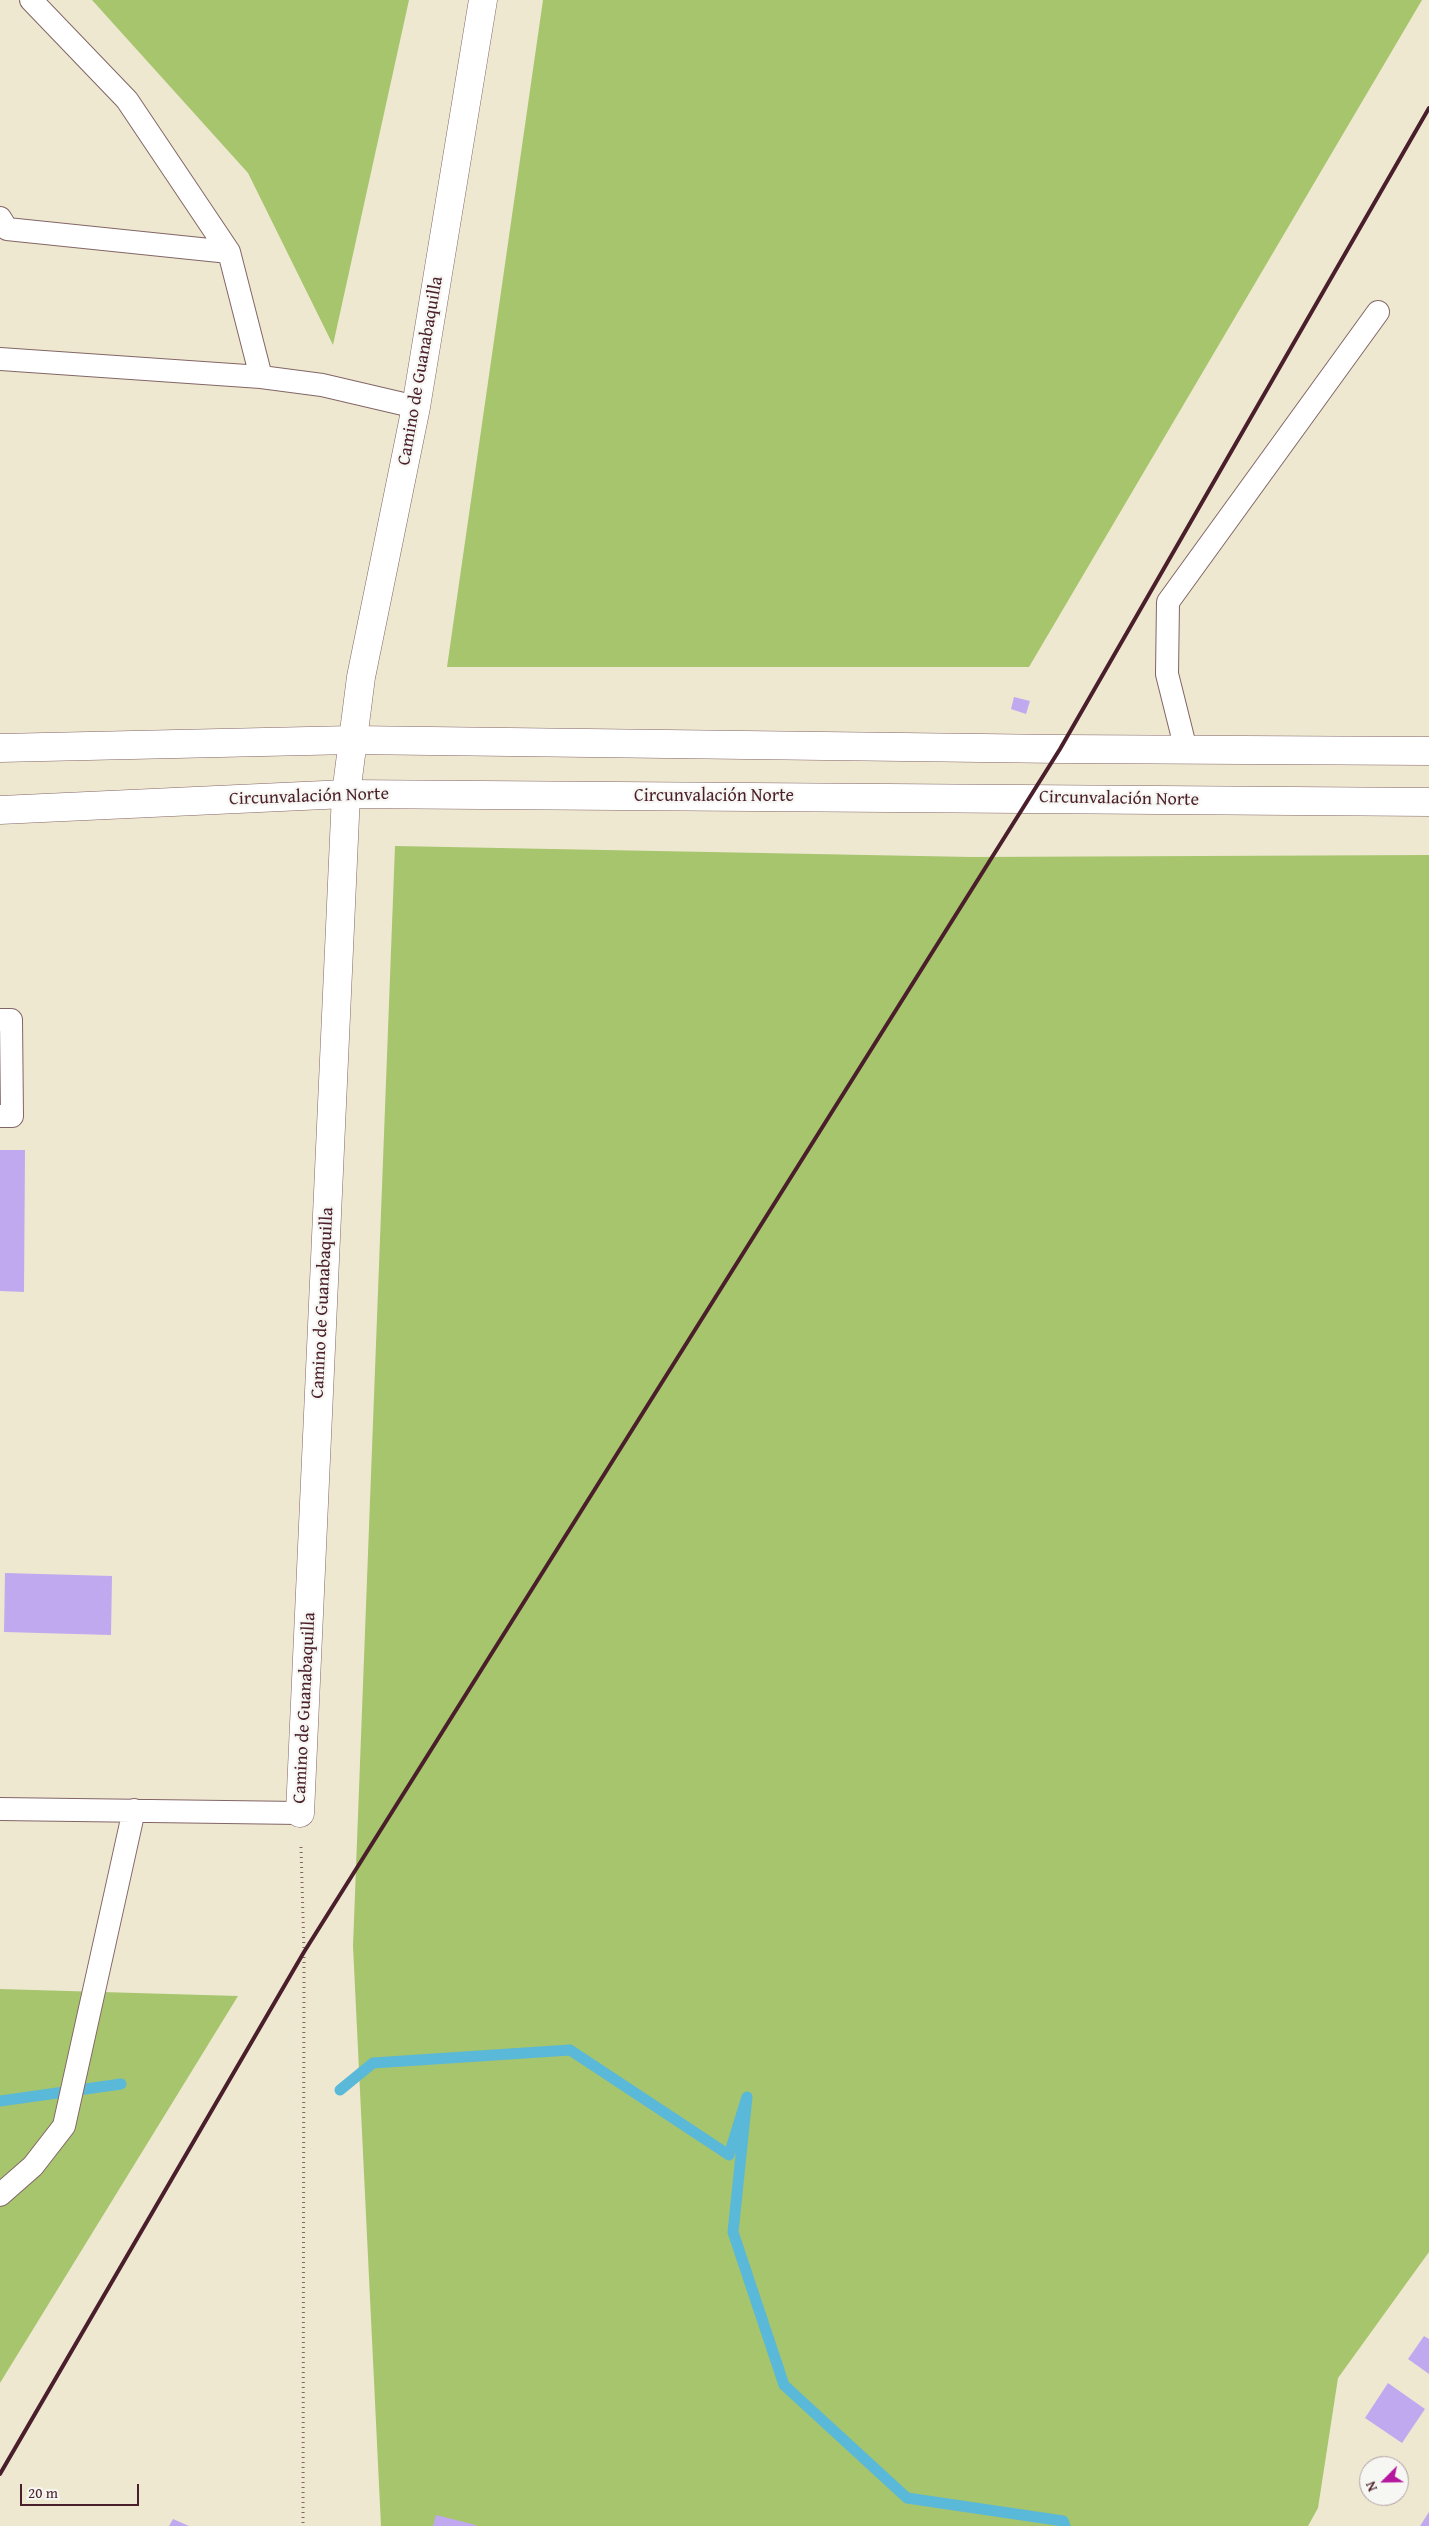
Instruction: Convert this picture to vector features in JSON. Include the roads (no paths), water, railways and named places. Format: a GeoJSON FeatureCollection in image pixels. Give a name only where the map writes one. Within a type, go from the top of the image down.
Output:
{"type":"FeatureCollection","features":[{"type":"Feature","properties":{"kind":"main road","name":"Camino de Guanabaquilla"},"geometry":{"type":"LineString","coordinates":[[300,1812],[346,794],[361,677],[416,407],[483,0]]}},
{"type":"Feature","properties":{"kind":"main road"},"geometry":{"type":"LineString","coordinates":[[0,748],[352,740],[1429,751]]}},
{"type":"Feature","properties":{"kind":"main road","name":"Circunvalación Norte"},"geometry":{"type":"LineString","coordinates":[[0,810],[346,794],[1429,802]]}},
{"type":"Feature","properties":{"kind":"lane"},"geometry":{"type":"LineString","coordinates":[[31,0],[127,100],[229,252],[261,377]]}},
{"type":"Feature","properties":{"kind":"lane"},"geometry":{"type":"LineString","coordinates":[[0,218],[7,229],[229,252]]}},
{"type":"Feature","properties":{"kind":"lane"},"geometry":{"type":"LineString","coordinates":[[1186,750],[1167,674],[1168,602],[1378,312]]}},
{"type":"Feature","properties":{"kind":"lane"},"geometry":{"type":"LineString","coordinates":[[0,360],[261,377],[322,385],[416,407]]}},
{"type":"Feature","properties":{"kind":"lane"},"geometry":{"type":"LineString","coordinates":[[0,1020],[11,1020],[12,1116],[0,1116]]}},
{"type":"Feature","properties":{"kind":"lane"},"geometry":{"type":"LineString","coordinates":[[0,1808],[300,1812]]}},
{"type":"Feature","properties":{"kind":"lane"},"geometry":{"type":"LineString","coordinates":[[0,2195],[33,2166],[64,2126],[134,1810]]}},
{"type":"Feature","properties":{"kind":"waterway"},"geometry":{"type":"LineString","coordinates":[[340,2090],[373,2063],[570,2050],[729,2155],[747,2097],[733,2232],[784,2385],[907,2498],[1063,2521],[1065,2526]]}},
{"type":"Feature","properties":{"kind":"waterway"},"geometry":{"type":"LineString","coordinates":[[0,2101],[121,2084]]}},
{"type":"Feature","properties":{"kind":"railway"},"geometry":{"type":"LineString","coordinates":[[0,2474],[304,1952],[1060,749],[1429,108]]}}]}
